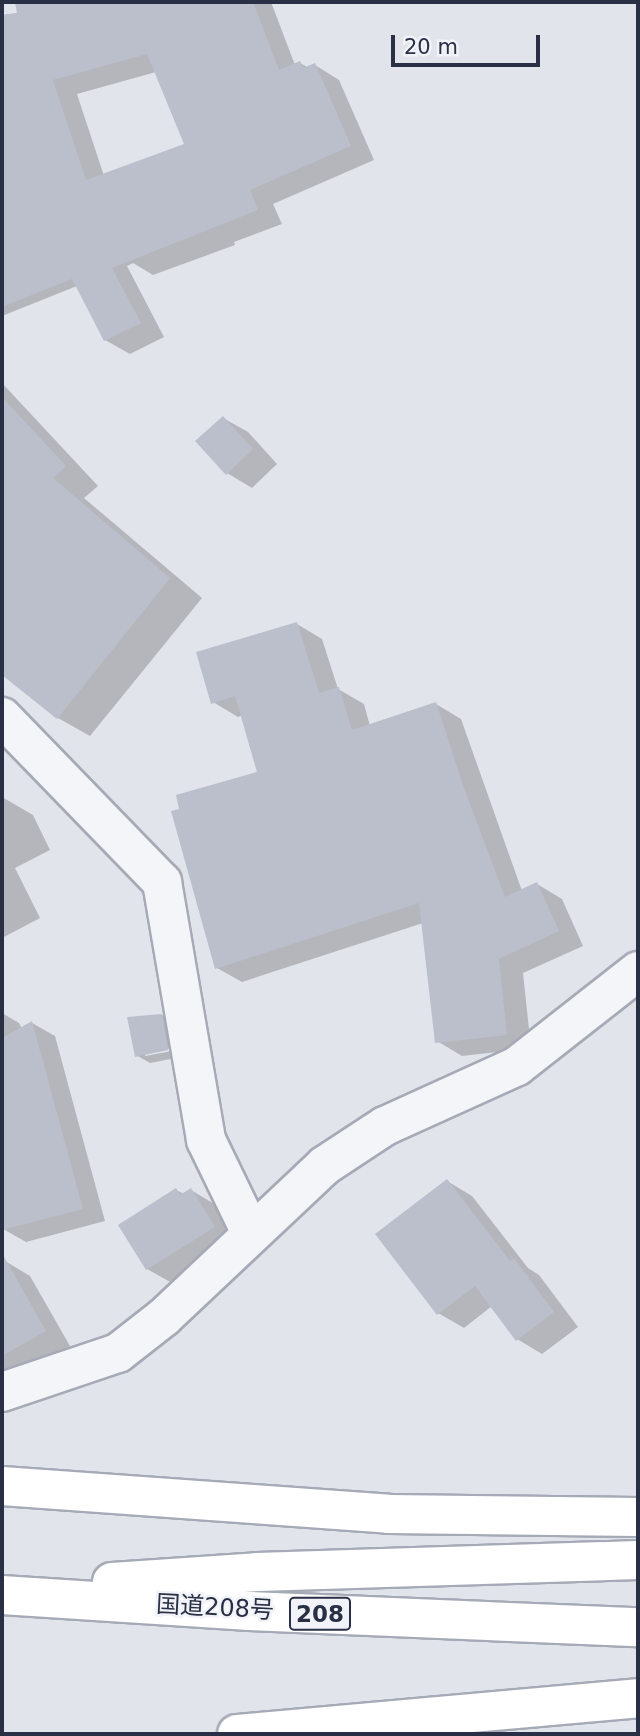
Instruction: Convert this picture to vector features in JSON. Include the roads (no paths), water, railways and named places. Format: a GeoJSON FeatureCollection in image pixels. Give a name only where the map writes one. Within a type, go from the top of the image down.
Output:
{"type":"FeatureCollection","features":[{"type":"Feature","properties":{"kind":"highway"},"geometry":{"type":"LineString","coordinates":[[2,1486],[389,1514],[638,1517]]}},
{"type":"Feature","properties":{"kind":"highway","name":"国道208号"},"geometry":{"type":"LineString","coordinates":[[2,1589],[257,1572],[638,1560]]}},
{"type":"Feature","properties":{"kind":"highway","name":"国道208号"},"geometry":{"type":"LineString","coordinates":[[2,1595],[249,1611],[638,1627]]}},
{"type":"Feature","properties":{"kind":"highway"},"geometry":{"type":"LineString","coordinates":[[237,1734],[638,1698]]}},
{"type":"Feature","properties":{"kind":"street"},"geometry":{"type":"LineString","coordinates":[[2,717],[162,882],[206,1140],[251,1233]]}},
{"type":"Feature","properties":{"kind":"street"},"geometry":{"type":"LineString","coordinates":[[2,1392],[118,1353],[164,1317],[324,1166],[385,1126],[517,1066],[638,971]]}}]}
